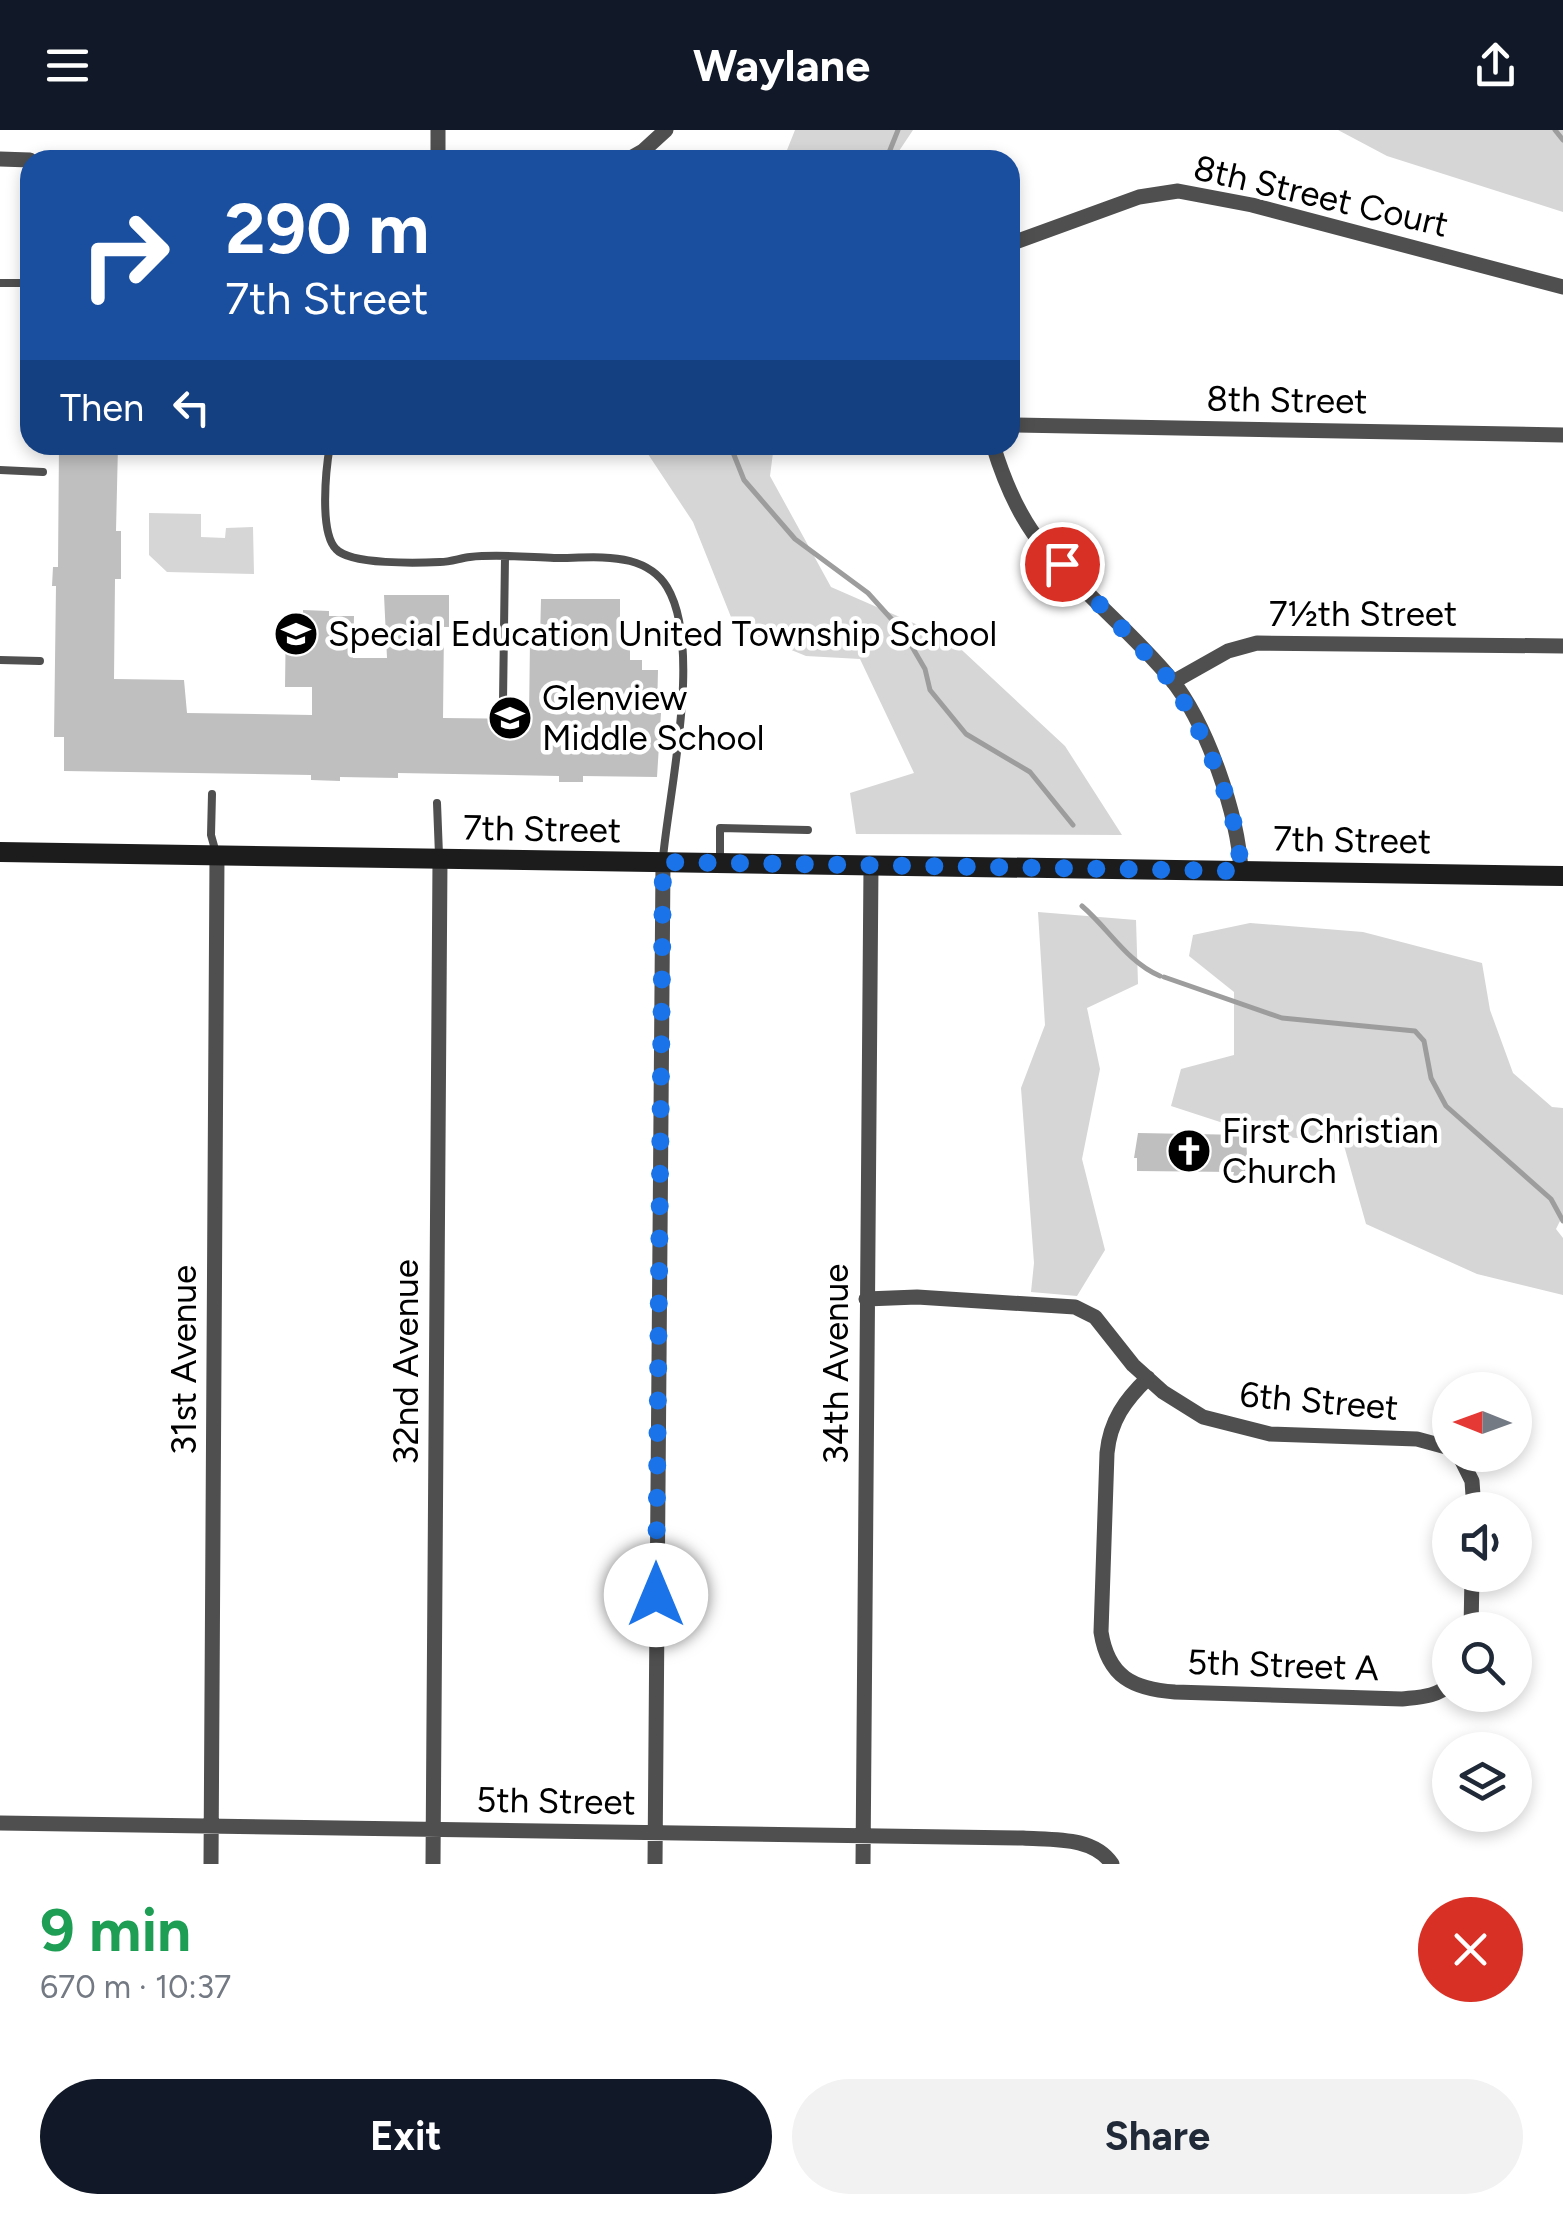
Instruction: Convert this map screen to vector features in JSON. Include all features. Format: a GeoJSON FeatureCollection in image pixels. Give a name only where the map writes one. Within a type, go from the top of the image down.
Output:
{"type":"FeatureCollection","features":[{"type":"Feature","properties":{"kind":"main road","name":"7th Street"},"geometry":{"type":"LineString","coordinates":[[0,852],[1563,876]]}},
{"type":"Feature","properties":{"kind":"street"},"geometry":{"type":"LineString","coordinates":[[641,150],[666,130]]}},
{"type":"Feature","properties":{"kind":"street","name":"8th Street Court"},"geometry":{"type":"LineString","coordinates":[[1020,240],[1140,197],[1178,191],[1252,205],[1563,286]]}},
{"type":"Feature","properties":{"kind":"street","name":"8th Street"},"geometry":{"type":"LineString","coordinates":[[1020,425],[1563,434]]}},
{"type":"Feature","properties":{"kind":"street"},"geometry":{"type":"LineString","coordinates":[[996,455],[1004,479],[1044,548],[1172,682],[1205,741],[1239,837],[1241,871]]}},
{"type":"Feature","properties":{"kind":"street","name":"7½th Street"},"geometry":{"type":"LineString","coordinates":[[1172,682],[1228,651],[1257,643],[1563,646]]}},
{"type":"Feature","properties":{"kind":"street","name":"31st Avenue"},"geometry":{"type":"LineString","coordinates":[[211,1864],[217,856]]}},
{"type":"Feature","properties":{"kind":"street","name":"32nd Avenue"},"geometry":{"type":"LineString","coordinates":[[433,1864],[440,860]]}},
{"type":"Feature","properties":{"kind":"street"},"geometry":{"type":"LineString","coordinates":[[655,1864],[663,862]]}},
{"type":"Feature","properties":{"kind":"street","name":"34th Avenue"},"geometry":{"type":"LineString","coordinates":[[862,1864],[870,865]]}},
{"type":"Feature","properties":{"kind":"street","name":"6th Street"},"geometry":{"type":"LineString","coordinates":[[866,1299],[917,1297],[1075,1308],[1095,1317],[1163,1392],[1203,1417],[1270,1434],[1417,1438],[1432,1443]]}},
{"type":"Feature","properties":{"kind":"street","name":"5th Street A"},"geometry":{"type":"LineString","coordinates":[[1148,1378],[1118,1412],[1109,1435],[1102,1632],[1108,1656],[1123,1677],[1141,1688],[1175,1692],[1402,1699],[1432,1692]]}},
{"type":"Feature","properties":{"kind":"street","name":"5th Street"},"geometry":{"type":"LineString","coordinates":[[0,1823],[1073,1841],[1109,1860]]}},
{"type":"Feature","properties":{"kind":"lane"},"geometry":{"type":"LineString","coordinates":[[330,455],[326,526],[336,550],[364,560],[444,562],[506,557],[632,562],[650,569],[666,585],[680,625],[682,657],[680,751],[663,862]]}},
{"type":"Feature","properties":{"kind":"lane"},"geometry":{"type":"LineString","coordinates":[[0,470],[43,472]]}},
{"type":"Feature","properties":{"kind":"lane"},"geometry":{"type":"LineString","coordinates":[[504,701],[506,557]]}},
{"type":"Feature","properties":{"kind":"lane"},"geometry":{"type":"LineString","coordinates":[[0,660],[40,661]]}},
{"type":"Feature","properties":{"kind":"lane"},"geometry":{"type":"LineString","coordinates":[[212,794],[211,835],[217,856]]}},
{"type":"Feature","properties":{"kind":"lane"},"geometry":{"type":"LineString","coordinates":[[437,803],[440,860]]}},
{"type":"Feature","properties":{"kind":"lane"},"geometry":{"type":"LineString","coordinates":[[720,863],[720,828],[808,830]]}},
{"type":"Feature","properties":{"kind":"shaded area"},"geometry":{"type":"Polygon","coordinates":[[[795,130],[913,130],[900,150],[787,150],[795,130]]]}},
{"type":"Feature","properties":{"kind":"shaded area"},"geometry":{"type":"Polygon","coordinates":[[[1338,130],[1563,130],[1563,212],[1387,156],[1338,130]]]}},
{"type":"Feature","properties":{"kind":"shaded area"},"geometry":{"type":"Polygon","coordinates":[[[649,455],[773,455],[770,476],[831,587],[950,639],[1065,746],[1122,835],[856,834],[850,793],[914,773],[860,659],[806,656],[735,627],[693,522],[649,455]]]}},
{"type":"Feature","properties":{"kind":"shaded area"},"geometry":{"type":"Polygon","coordinates":[[[149,513],[201,514],[201,537],[225,538],[226,528],[253,527],[254,574],[167,572],[149,555],[149,513]]]}},
{"type":"Feature","properties":{"kind":"shaded area"},"geometry":{"type":"Polygon","coordinates":[[[1038,912],[1136,920],[1138,984],[1087,1008],[1100,1069],[1082,1159],[1105,1250],[1077,1296],[1031,1292],[1034,1263],[1021,1088],[1045,1025],[1038,912]]]}},
{"type":"Feature","properties":{"kind":"shaded area"},"geometry":{"type":"Polygon","coordinates":[[[1250,923],[1363,932],[1482,963],[1490,1010],[1513,1073],[1552,1107],[1563,1108],[1563,1215],[1556,1229],[1563,1238],[1563,1295],[1477,1274],[1366,1224],[1343,1142],[1260,1135],[1171,1106],[1181,1069],[1234,1055],[1234,992],[1189,956],[1193,935],[1250,923]]]}},
{"type":"Feature","properties":{"kind":"building"},"geometry":{"type":"Polygon","coordinates":[[[59,455],[118,455],[116,531],[121,531],[121,579],[115,579],[114,679],[184,680],[187,713],[312,715],[312,687],[285,687],[286,615],[303,616],[303,610],[354,616],[353,658],[387,658],[384,595],[449,595],[449,627],[444,627],[443,718],[529,719],[530,640],[540,640],[541,599],[620,599],[620,640],[630,641],[630,660],[642,660],[642,670],[658,670],[657,713],[661,713],[657,777],[583,776],[583,782],[559,782],[559,776],[398,773],[398,778],[340,777],[340,781],[311,780],[311,775],[64,771],[64,737],[54,737],[56,586],[52,586],[53,567],[58,567],[59,455]]]}},
{"type":"Feature","properties":{"kind":"building","name":"First Christian Church"},"geometry":{"type":"Polygon","coordinates":[[[1138,1133],[1246,1135],[1248,1177],[1233,1176],[1234,1172],[1137,1171],[1134,1158],[1138,1133]]]}},
{"type":"Feature","properties":{"kind":"waterway"},"geometry":{"type":"LineString","coordinates":[[890,150],[898,130]]}},
{"type":"Feature","properties":{"kind":"waterway"},"geometry":{"type":"LineString","coordinates":[[1555,130],[1563,140]]}},
{"type":"Feature","properties":{"kind":"waterway"},"geometry":{"type":"LineString","coordinates":[[734,455],[744,480],[795,539],[868,593],[904,633],[925,669],[930,690],[966,734],[1030,772],[1073,825]]}},
{"type":"Feature","properties":{"kind":"waterway"},"geometry":{"type":"LineString","coordinates":[[1082,906],[1128,954],[1160,976]]}},
{"type":"Feature","properties":{"kind":"waterway"},"geometry":{"type":"LineString","coordinates":[[1164,977],[1282,1018],[1415,1031],[1424,1041],[1431,1078],[1446,1106],[1551,1199],[1563,1221]]}},
{"type":"Feature","properties":{"kind":"place","name":"Special Education United Township School"},"geometry":{"type":"Point","coordinates":[296,634]}},
{"type":"Feature","properties":{"kind":"place","name":"Glenview Middle School"},"geometry":{"type":"Point","coordinates":[510,718]}},
{"type":"Feature","properties":{"kind":"place","name":"First Christian Church"},"geometry":{"type":"Point","coordinates":[1189,1151]}},
{"type":"Feature","properties":{"kind":"route"},"geometry":{"type":"LineString","coordinates":[[656,1595],[663,862],[1241,871],[1239,837],[1205,741],[1182,698],[1172,682],[1062,564]]}}]}
